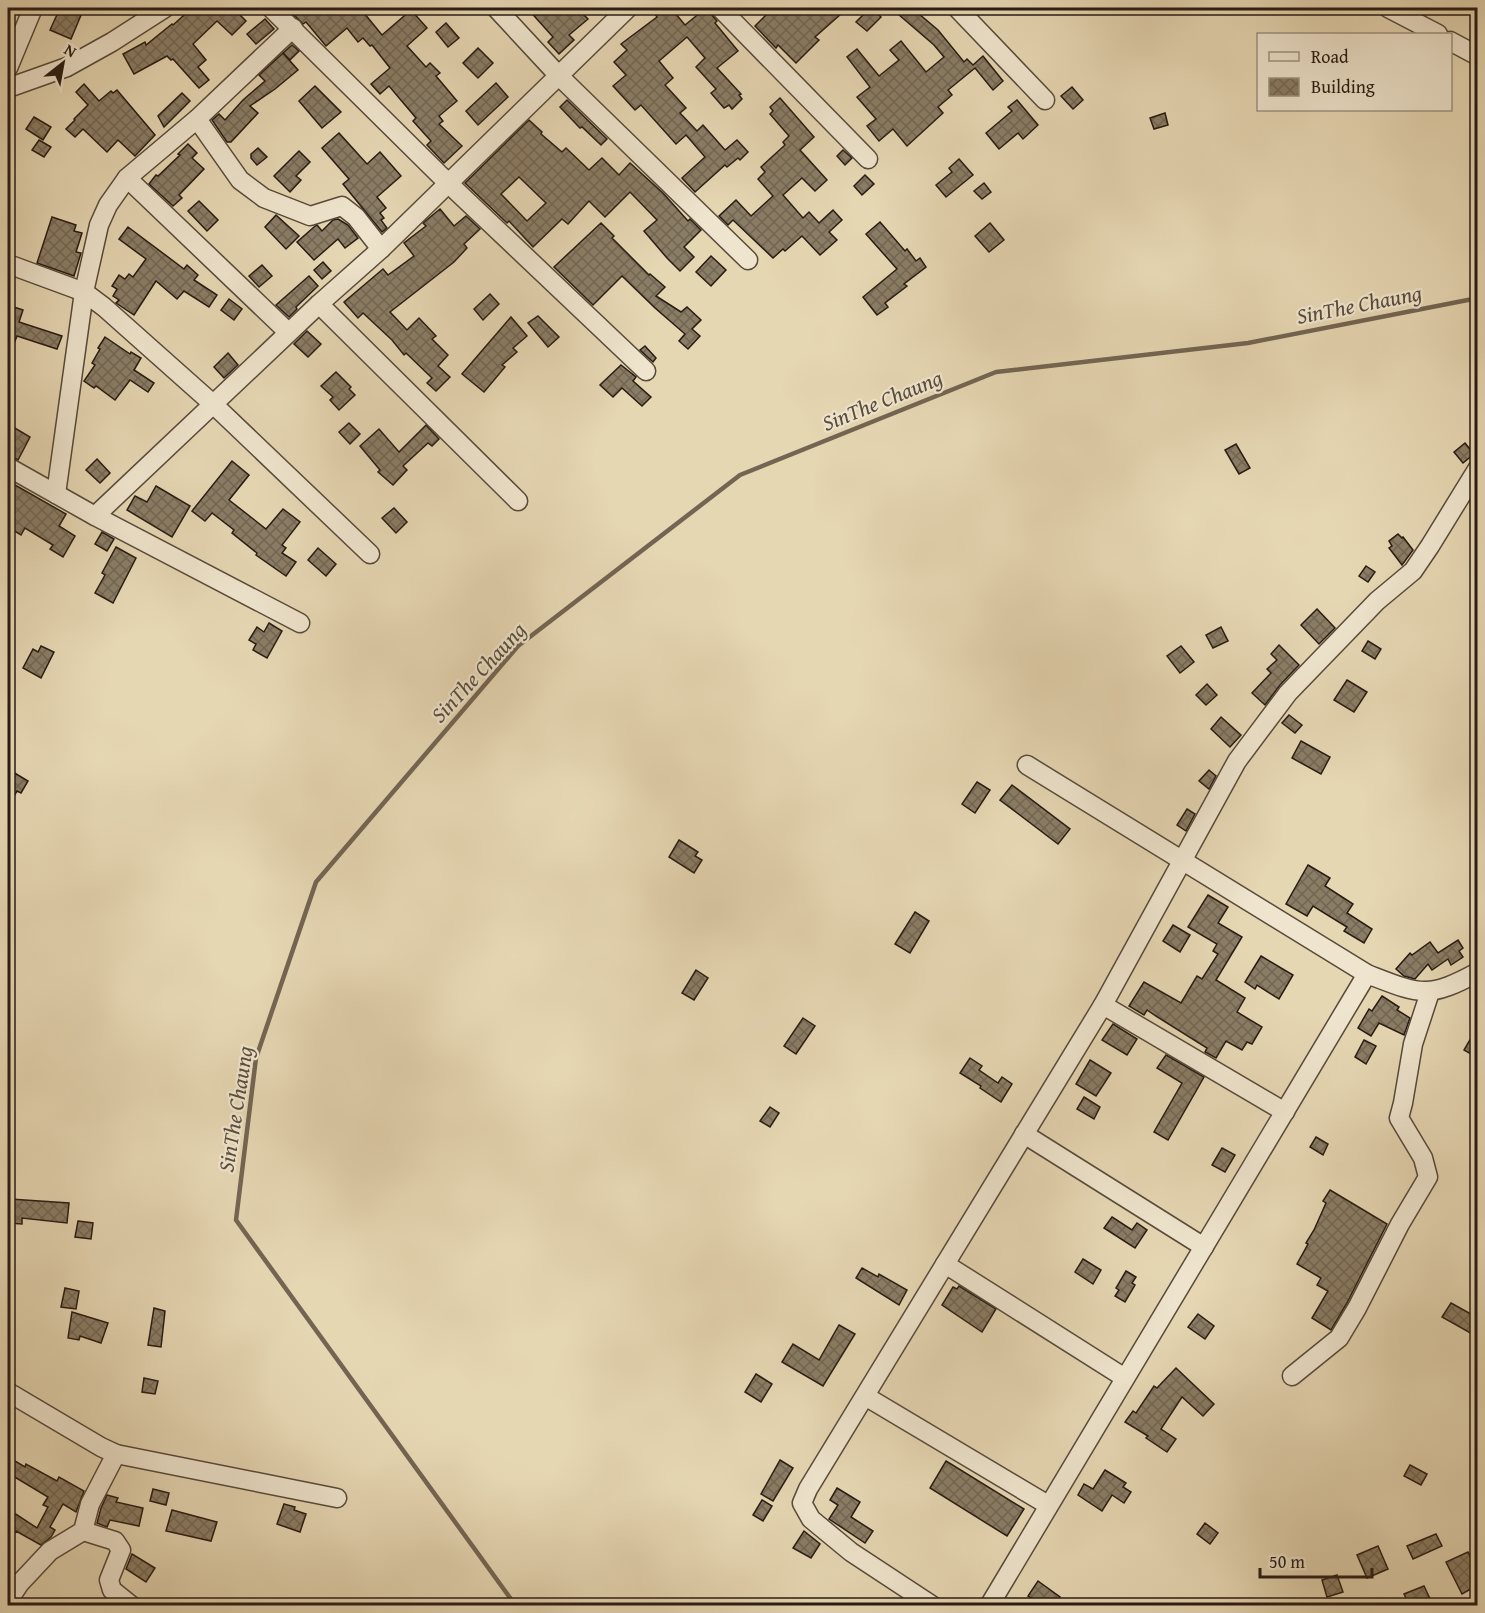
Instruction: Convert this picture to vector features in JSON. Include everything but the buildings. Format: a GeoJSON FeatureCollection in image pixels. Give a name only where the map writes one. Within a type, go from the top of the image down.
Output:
{"type":"FeatureCollection","features":[{"type":"Feature","properties":{"kind":"street"},"geometry":{"type":"LineString","coordinates":[[9,58],[33,8]]}},
{"type":"Feature","properties":{"kind":"street"},"geometry":{"type":"LineString","coordinates":[[8,88],[67,67],[165,8]]}},
{"type":"Feature","properties":{"kind":"street"},"geometry":{"type":"LineString","coordinates":[[271,8],[449,184],[646,371]]}},
{"type":"Feature","properties":{"kind":"street"},"geometry":{"type":"LineString","coordinates":[[496,8],[559,76],[748,260]]}},
{"type":"Feature","properties":{"kind":"street"},"geometry":{"type":"LineString","coordinates":[[95,516],[288,332],[381,249],[628,8]]}},
{"type":"Feature","properties":{"kind":"street"},"geometry":{"type":"LineString","coordinates":[[720,8],[868,159]]}},
{"type":"Feature","properties":{"kind":"street"},"geometry":{"type":"LineString","coordinates":[[957,8],[1045,100]]}},
{"type":"Feature","properties":{"kind":"street"},"geometry":{"type":"LineString","coordinates":[[1388,8],[1436,33]]}},
{"type":"Feature","properties":{"kind":"street"},"geometry":{"type":"LineString","coordinates":[[56,494],[84,292],[99,225],[108,205],[127,178],[196,120],[293,28]]}},
{"type":"Feature","properties":{"kind":"street"},"geometry":{"type":"LineString","coordinates":[[1452,42],[1478,56]]}},
{"type":"Feature","properties":{"kind":"street"},"geometry":{"type":"LineString","coordinates":[[196,120],[240,180],[264,198],[310,216],[342,206],[356,217],[381,249]]}},
{"type":"Feature","properties":{"kind":"street"},"geometry":{"type":"LineString","coordinates":[[127,178],[288,332]]}},
{"type":"Feature","properties":{"kind":"street"},"geometry":{"type":"LineString","coordinates":[[8,264],[84,292],[134,332],[370,554]]}},
{"type":"Feature","properties":{"kind":"street"},"geometry":{"type":"LineString","coordinates":[[319,304],[518,501]]}},
{"type":"Feature","properties":{"kind":"street"},"geometry":{"type":"LineString","coordinates":[[8,467],[95,516],[300,623]]}},
{"type":"Feature","properties":{"kind":"street"},"geometry":{"type":"LineString","coordinates":[[933,1605],[851,1552],[811,1519],[802,1503],[808,1490],[1103,1005],[1237,760],[1252,737],[1325,653],[1377,601],[1413,571],[1478,468]]}},
{"type":"Feature","properties":{"kind":"street"},"geometry":{"type":"LineString","coordinates":[[1027,765],[1367,974],[1413,991],[1430,992],[1453,986],[1478,972]]}},
{"type":"Feature","properties":{"kind":"street"},"geometry":{"type":"LineString","coordinates":[[988,1605],[1367,974]]}},
{"type":"Feature","properties":{"kind":"street"},"geometry":{"type":"LineString","coordinates":[[1292,1376],[1339,1338],[1428,1177],[1423,1158],[1399,1118],[1413,1044],[1430,992]]}},
{"type":"Feature","properties":{"kind":"street"},"geometry":{"type":"LineString","coordinates":[[1103,1005],[1285,1112]]}},
{"type":"Feature","properties":{"kind":"street"},"geometry":{"type":"LineString","coordinates":[[1024,1134],[1204,1247]]}},
{"type":"Feature","properties":{"kind":"street"},"geometry":{"type":"LineString","coordinates":[[945,1264],[1125,1378]]}},
{"type":"Feature","properties":{"kind":"street"},"geometry":{"type":"LineString","coordinates":[[8,1392],[116,1454],[337,1498]]}},
{"type":"Feature","properties":{"kind":"street"},"geometry":{"type":"LineString","coordinates":[[865,1396],[1048,1505]]}},
{"type":"Feature","properties":{"kind":"street"},"geometry":{"type":"LineString","coordinates":[[8,1601],[20,1583],[50,1551],[82,1531],[90,1504],[116,1454]]}},
{"type":"Feature","properties":{"kind":"street"},"geometry":{"type":"LineString","coordinates":[[82,1531],[115,1541],[121,1550],[109,1581],[112,1590],[132,1605]]}},
{"type":"Feature","properties":{"kind":"waterway","name":"SinThe Chaung"},"geometry":{"type":"LineString","coordinates":[[516,1606],[236,1220],[256,1058],[316,882],[518,646],[740,475],[996,372],[1248,343],[1478,298]]}}]}
